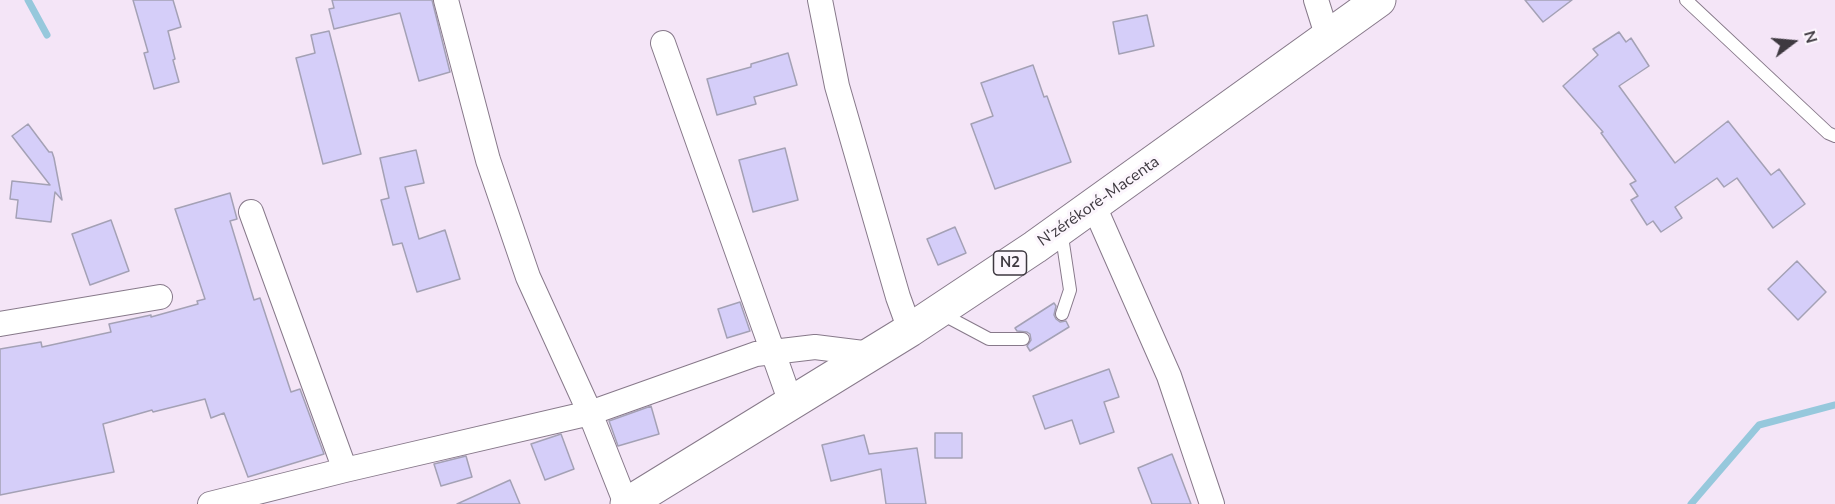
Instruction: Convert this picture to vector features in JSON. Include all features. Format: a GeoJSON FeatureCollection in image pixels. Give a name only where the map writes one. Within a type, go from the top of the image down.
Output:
{"type":"FeatureCollection","features":[{"type":"Feature","properties":{"kind":"highway","name":"N'zérékoré-Macenta"},"geometry":{"type":"LineString","coordinates":[[626,504],[938,312],[1094,206],[1379,0]]}},
{"type":"Feature","properties":{"kind":"street"},"geometry":{"type":"LineString","coordinates":[[446,0],[488,160],[528,277],[590,413],[626,504]]}},
{"type":"Feature","properties":{"kind":"street"},"geometry":{"type":"LineString","coordinates":[[820,0],[837,86],[897,297],[910,330]]}},
{"type":"Feature","properties":{"kind":"street"},"geometry":{"type":"LineString","coordinates":[[1316,0],[1328,39]]}},
{"type":"Feature","properties":{"kind":"street"},"geometry":{"type":"LineString","coordinates":[[663,43],[791,403]]}},
{"type":"Feature","properties":{"kind":"street"},"geometry":{"type":"LineString","coordinates":[[1094,206],[1169,376],[1212,504]]}},
{"type":"Feature","properties":{"kind":"street"},"geometry":{"type":"LineString","coordinates":[[251,212],[345,470]]}},
{"type":"Feature","properties":{"kind":"street"},"geometry":{"type":"LineString","coordinates":[[0,324],[160,297]]}},
{"type":"Feature","properties":{"kind":"street"},"geometry":{"type":"LineString","coordinates":[[210,504],[239,501],[345,470],[590,413],[756,354],[815,347],[871,354]]}},
{"type":"Feature","properties":{"kind":"lane"},"geometry":{"type":"LineString","coordinates":[[1686,0],[1828,133],[1835,136]]}},
{"type":"Feature","properties":{"kind":"lane"},"geometry":{"type":"LineString","coordinates":[[1061,229],[1070,290],[1062,314]]}},
{"type":"Feature","properties":{"kind":"lane"},"geometry":{"type":"LineString","coordinates":[[938,312],[989,339],[1023,339]]}},
{"type":"Feature","properties":{"kind":"building"},"geometry":{"type":"Polygon","coordinates":[[[133,0],[173,0],[181,27],[168,31],[179,82],[154,89],[144,53],[148,52],[133,0]]]}},
{"type":"Feature","properties":{"kind":"building"},"geometry":{"type":"Polygon","coordinates":[[[332,0],[432,0],[450,72],[419,81],[400,13],[334,29],[329,9],[334,8],[332,0]]]}},
{"type":"Feature","properties":{"kind":"building"},"geometry":{"type":"Polygon","coordinates":[[[1525,0],[1572,0],[1543,22],[1525,0]]]}},
{"type":"Feature","properties":{"kind":"building"},"geometry":{"type":"Polygon","coordinates":[[[1147,15],[1154,46],[1119,54],[1113,22],[1147,15]]]}},
{"type":"Feature","properties":{"kind":"building"},"geometry":{"type":"Polygon","coordinates":[[[329,31],[361,154],[323,164],[296,58],[315,53],[311,35],[329,31]]]}},
{"type":"Feature","properties":{"kind":"building"},"geometry":{"type":"Polygon","coordinates":[[[1619,32],[1626,42],[1631,38],[1649,66],[1619,86],[1675,163],[1728,121],[1771,175],[1779,169],[1805,204],[1773,228],[1737,178],[1724,187],[1717,178],[1675,207],[1682,218],[1661,232],[1653,221],[1647,225],[1631,200],[1638,196],[1630,184],[1636,181],[1601,133],[1603,132],[1563,86],[1598,55],[1593,49],[1619,32]]]}},
{"type":"Feature","properties":{"kind":"building"},"geometry":{"type":"Polygon","coordinates":[[[788,53],[797,85],[754,97],[756,104],[717,115],[707,79],[751,67],[751,64],[788,53]]]}},
{"type":"Feature","properties":{"kind":"building"},"geometry":{"type":"Polygon","coordinates":[[[1033,65],[1071,162],[995,189],[971,124],[993,116],[981,83],[1033,65]]]}},
{"type":"Feature","properties":{"kind":"building"},"geometry":{"type":"Polygon","coordinates":[[[28,124],[49,152],[52,152],[54,158],[62,200],[55,192],[51,222],[16,218],[18,200],[10,199],[12,181],[50,185],[12,136],[28,124]]]}},
{"type":"Feature","properties":{"kind":"building"},"geometry":{"type":"Polygon","coordinates":[[[785,148],[798,200],[753,212],[739,160],[785,148]]]}},
{"type":"Feature","properties":{"kind":"building"},"geometry":{"type":"Polygon","coordinates":[[[416,150],[424,183],[405,187],[419,239],[445,230],[460,279],[417,292],[402,243],[393,245],[381,200],[389,198],[380,158],[416,150]]]}},
{"type":"Feature","properties":{"kind":"building"},"geometry":{"type":"Polygon","coordinates":[[[230,193],[237,219],[230,221],[254,300],[260,298],[291,392],[300,389],[324,454],[248,477],[224,413],[211,418],[205,399],[153,412],[152,410],[103,424],[114,472],[0,495],[0,349],[41,342],[42,347],[111,332],[109,324],[151,315],[151,317],[198,304],[197,301],[205,299],[175,209],[230,193]]]}},
{"type":"Feature","properties":{"kind":"building"},"geometry":{"type":"Polygon","coordinates":[[[111,220],[129,271],[90,285],[72,234],[111,220]]]}},
{"type":"Feature","properties":{"kind":"building"},"geometry":{"type":"Polygon","coordinates":[[[955,227],[966,253],[938,265],[927,239],[955,227]]]}},
{"type":"Feature","properties":{"kind":"building"},"geometry":{"type":"Polygon","coordinates":[[[1797,261],[1826,292],[1798,320],[1768,289],[1797,261]]]}},
{"type":"Feature","properties":{"kind":"building"},"geometry":{"type":"Polygon","coordinates":[[[740,302],[750,331],[727,338],[718,309],[740,302]]]}},
{"type":"Feature","properties":{"kind":"building"},"geometry":{"type":"Polygon","coordinates":[[[1054,303],[1056,319],[1060,322],[1066,321],[1069,327],[1030,351],[1027,346],[1031,340],[1030,334],[1017,331],[1015,328],[1054,303]]]}},
{"type":"Feature","properties":{"kind":"building"},"geometry":{"type":"Polygon","coordinates":[[[1109,369],[1119,397],[1104,402],[1114,432],[1080,444],[1072,420],[1045,429],[1033,396],[1109,369]]]}},
{"type":"Feature","properties":{"kind":"building"},"geometry":{"type":"Polygon","coordinates":[[[651,406],[659,434],[618,446],[609,421],[651,406]]]}},
{"type":"Feature","properties":{"kind":"building"},"geometry":{"type":"Polygon","coordinates":[[[935,433],[962,433],[962,458],[935,458],[935,433]]]}},
{"type":"Feature","properties":{"kind":"building"},"geometry":{"type":"Polygon","coordinates":[[[561,434],[574,469],[545,480],[531,444],[561,434]]]}},
{"type":"Feature","properties":{"kind":"building"},"geometry":{"type":"Polygon","coordinates":[[[864,435],[869,454],[917,448],[926,504],[886,504],[881,469],[831,481],[822,445],[864,435]]]}},
{"type":"Feature","properties":{"kind":"building"},"geometry":{"type":"Polygon","coordinates":[[[1172,454],[1191,504],[1152,504],[1138,468],[1172,454]]]}},
{"type":"Feature","properties":{"kind":"building"},"geometry":{"type":"Polygon","coordinates":[[[466,456],[472,477],[441,486],[434,464],[466,456]]]}},
{"type":"Feature","properties":{"kind":"building"},"geometry":{"type":"Polygon","coordinates":[[[510,480],[520,504],[457,504],[510,480]]]}},
{"type":"Feature","properties":{"kind":"waterway"},"geometry":{"type":"LineString","coordinates":[[28,0],[47,35]]}},
{"type":"Feature","properties":{"kind":"waterway"},"geometry":{"type":"LineString","coordinates":[[1691,504],[1759,425],[1835,405]]}}]}
